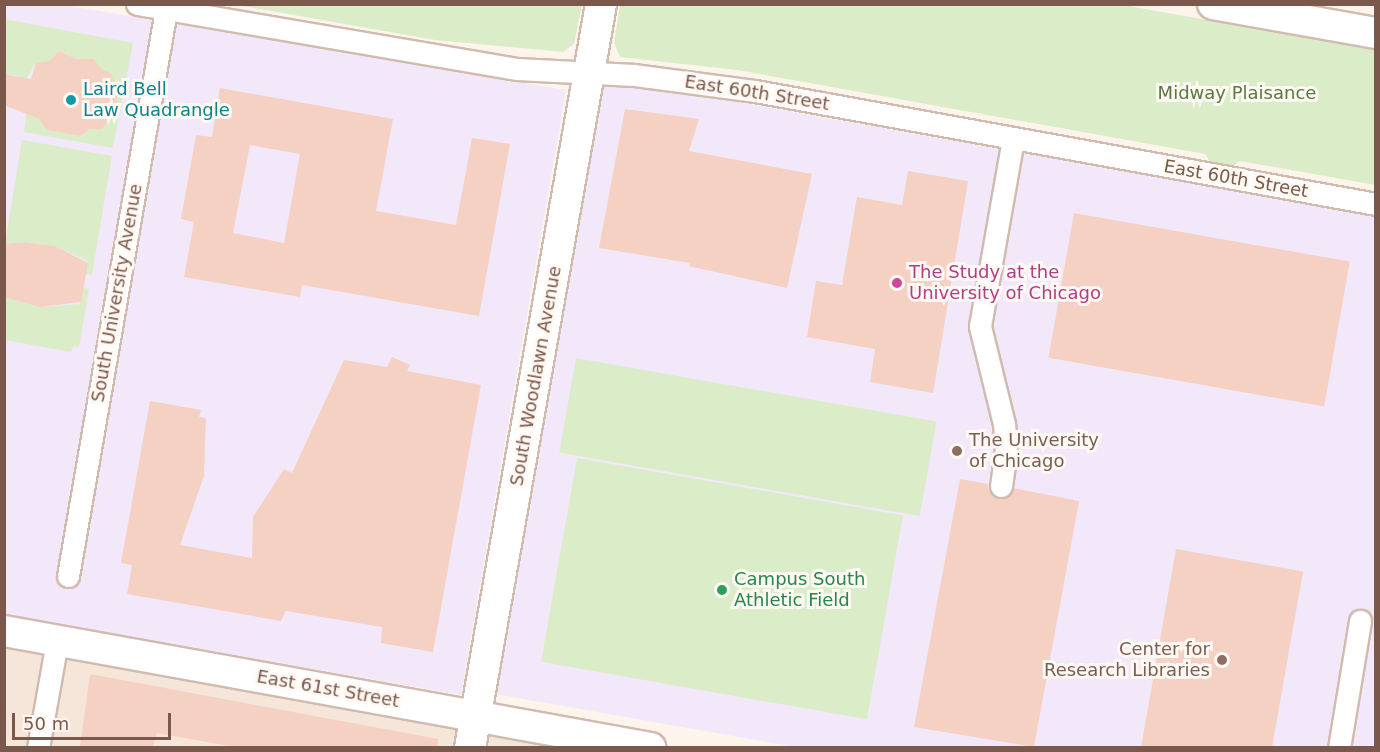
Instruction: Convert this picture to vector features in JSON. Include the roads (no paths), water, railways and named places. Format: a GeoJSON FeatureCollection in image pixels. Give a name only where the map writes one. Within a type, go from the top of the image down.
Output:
{"type":"FeatureCollection","features":[{"type":"Feature","properties":{"kind":"street","name":"East 60th Street"},"geometry":{"type":"LineString","coordinates":[[136,4],[517,69],[644,76],[755,91],[1376,204]]}},
{"type":"Feature","properties":{"kind":"street","name":"South Woodlawn Avenue"},"geometry":{"type":"LineString","coordinates":[[470,747],[601,4]]}},
{"type":"Feature","properties":{"kind":"street"},"geometry":{"type":"LineString","coordinates":[[1213,4],[1376,33]]}},
{"type":"Feature","properties":{"kind":"street","name":"South University Avenue"},"geometry":{"type":"LineString","coordinates":[[68,576],[166,10]]}},
{"type":"Feature","properties":{"kind":"street"},"geometry":{"type":"LineString","coordinates":[[1000,486],[1006,451],[1004,431],[980,326],[1013,138]]}},
{"type":"Feature","properties":{"kind":"street"},"geometry":{"type":"LineString","coordinates":[[1339,747],[1360,621]]}},
{"type":"Feature","properties":{"kind":"street","name":"East 61st Street"},"geometry":{"type":"LineString","coordinates":[[4,632],[651,747]]}},
{"type":"Feature","properties":{"kind":"street"},"geometry":{"type":"LineString","coordinates":[[38,747],[57,641]]}},
{"type":"Feature","properties":{"kind":"place","name":"Laird Bell Law Quadrangle"},"geometry":{"type":"Point","coordinates":[71,100]}},
{"type":"Feature","properties":{"kind":"place","name":"The Study at the University of Chicago"},"geometry":{"type":"Point","coordinates":[897,283]}},
{"type":"Feature","properties":{"kind":"place","name":"The University of Chicago"},"geometry":{"type":"Point","coordinates":[957,451]}},
{"type":"Feature","properties":{"kind":"place","name":"Campus South Athletic Field"},"geometry":{"type":"Point","coordinates":[722,590]}},
{"type":"Feature","properties":{"kind":"place","name":"Center for Research Libraries"},"geometry":{"type":"Point","coordinates":[1222,660]}},
{"type":"Feature","properties":{"kind":"park label","name":"Midway Plaisance"},"geometry":{"type":"Point","coordinates":[1237,93]}}]}
